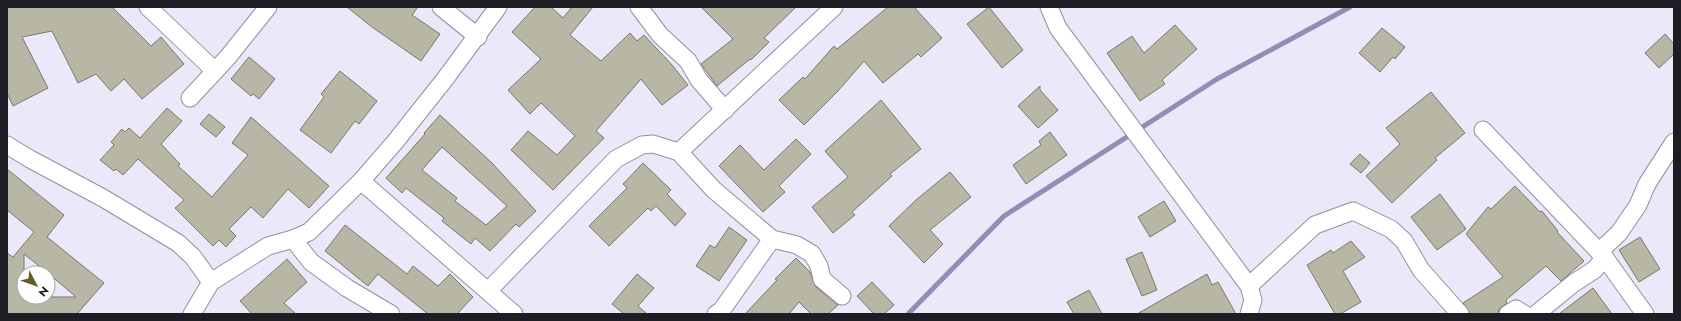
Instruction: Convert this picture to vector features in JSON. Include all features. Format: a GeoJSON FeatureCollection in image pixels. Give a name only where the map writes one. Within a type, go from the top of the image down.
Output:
{"type":"FeatureCollection","features":[{"type":"Feature","properties":{"kind":"street"},"geometry":{"type":"LineString","coordinates":[[148,7],[214,71]]}},
{"type":"Feature","properties":{"kind":"street"},"geometry":{"type":"LineString","coordinates":[[190,98],[268,7]]}},
{"type":"Feature","properties":{"kind":"street"},"geometry":{"type":"LineString","coordinates":[[441,7],[478,36]]}},
{"type":"Feature","properties":{"kind":"street"},"geometry":{"type":"LineString","coordinates":[[193,313],[211,282],[268,246],[293,239],[309,232],[360,181],[395,142],[478,36],[498,7]]}},
{"type":"Feature","properties":{"kind":"street"},"geometry":{"type":"LineString","coordinates":[[639,7],[660,35],[688,61],[699,80],[725,110]]}},
{"type":"Feature","properties":{"kind":"street"},"geometry":{"type":"LineString","coordinates":[[679,152],[834,7]]}},
{"type":"Feature","properties":{"kind":"street"},"geometry":{"type":"LineString","coordinates":[[1049,7],[1058,28],[1121,110],[1143,144],[1249,286],[1253,300],[1249,314]]}},
{"type":"Feature","properties":{"kind":"street"},"geometry":{"type":"LineString","coordinates":[[1483,130],[1602,255],[1645,314]]}},
{"type":"Feature","properties":{"kind":"street"},"geometry":{"type":"LineString","coordinates":[[1536,314],[1574,283],[1594,270],[1602,255],[1638,206],[1647,184],[1674,142]]}},
{"type":"Feature","properties":{"kind":"street"},"geometry":{"type":"LineString","coordinates":[[488,291],[616,159],[642,145],[653,144],[679,152],[714,190],[772,238],[797,245],[812,254],[820,266],[822,278],[842,296]]}},
{"type":"Feature","properties":{"kind":"street"},"geometry":{"type":"LineString","coordinates":[[7,145],[30,160],[103,198],[178,243],[193,258],[211,282]]}},
{"type":"Feature","properties":{"kind":"street"},"geometry":{"type":"LineString","coordinates":[[360,181],[514,314]]}},
{"type":"Feature","properties":{"kind":"street"},"geometry":{"type":"LineString","coordinates":[[1249,286],[1315,225],[1353,211],[1396,233],[1404,241],[1421,270],[1460,314]]}},
{"type":"Feature","properties":{"kind":"street"},"geometry":{"type":"LineString","coordinates":[[716,314],[721,311],[772,238]]}},
{"type":"Feature","properties":{"kind":"street"},"geometry":{"type":"LineString","coordinates":[[293,239],[311,262],[347,288],[391,314]]}},
{"type":"Feature","properties":{"kind":"street"},"geometry":{"type":"LineString","coordinates":[[1508,314],[1516,309],[1524,314]]}},
{"type":"Feature","properties":{"kind":"building"},"geometry":{"type":"Polygon","coordinates":[[[7,7],[112,7],[151,46],[161,37],[184,64],[142,99],[124,79],[111,91],[96,74],[78,83],[52,31],[22,37],[48,88],[13,106],[7,93],[7,7]]]}},
{"type":"Feature","properties":{"kind":"building"},"geometry":{"type":"Polygon","coordinates":[[[347,7],[418,7],[412,15],[440,34],[421,61],[372,27],[347,7]]]}},
{"type":"Feature","properties":{"kind":"building"},"geometry":{"type":"Polygon","coordinates":[[[535,7],[551,7],[563,18],[572,7],[593,7],[570,35],[601,61],[630,33],[637,41],[644,35],[672,65],[688,85],[662,105],[641,79],[596,131],[604,138],[553,190],[511,150],[528,131],[557,155],[575,136],[541,103],[530,114],[508,90],[541,59],[512,32],[535,7]]]}},
{"type":"Feature","properties":{"kind":"building"},"geometry":{"type":"Polygon","coordinates":[[[701,7],[796,7],[764,38],[769,42],[751,60],[750,59],[717,86],[701,64],[733,39],[701,7]]]}},
{"type":"Feature","properties":{"kind":"building"},"geometry":{"type":"Polygon","coordinates":[[[888,7],[914,7],[942,38],[921,57],[918,54],[883,83],[864,61],[838,91],[804,125],[779,100],[803,77],[805,79],[834,46],[837,49],[888,7]]]}},
{"type":"Feature","properties":{"kind":"building"},"geometry":{"type":"Polygon","coordinates":[[[989,7],[1023,50],[1002,68],[967,24],[989,7]]]}},
{"type":"Feature","properties":{"kind":"building"},"geometry":{"type":"Polygon","coordinates":[[[1175,25],[1197,49],[1162,80],[1165,84],[1140,101],[1107,53],[1132,36],[1144,53],[1175,25]]]}},
{"type":"Feature","properties":{"kind":"building"},"geometry":{"type":"Polygon","coordinates":[[[1382,28],[1405,47],[1395,59],[1393,57],[1380,72],[1359,53],[1382,28]]]}},
{"type":"Feature","properties":{"kind":"building"},"geometry":{"type":"Polygon","coordinates":[[[1665,34],[1674,44],[1674,54],[1659,68],[1645,53],[1665,34]]]}},
{"type":"Feature","properties":{"kind":"building"},"geometry":{"type":"Polygon","coordinates":[[[249,57],[275,79],[259,99],[253,94],[251,96],[231,79],[249,57]]]}},
{"type":"Feature","properties":{"kind":"building"},"geometry":{"type":"Polygon","coordinates":[[[340,71],[377,101],[359,124],[355,121],[331,153],[300,130],[324,97],[321,94],[340,71]]]}},
{"type":"Feature","properties":{"kind":"building"},"geometry":{"type":"Polygon","coordinates":[[[1040,86],[1040,90],[1058,110],[1038,128],[1018,106],[1040,86]]]}},
{"type":"Feature","properties":{"kind":"building"},"geometry":{"type":"Polygon","coordinates":[[[1431,92],[1465,133],[1435,158],[1437,160],[1392,203],[1366,176],[1400,144],[1386,128],[1431,92]]]}},
{"type":"Feature","properties":{"kind":"building"},"geometry":{"type":"Polygon","coordinates":[[[881,100],[921,149],[890,174],[892,176],[852,212],[855,215],[833,233],[812,207],[848,177],[825,151],[881,100]]]}},
{"type":"Feature","properties":{"kind":"building"},"geometry":{"type":"Polygon","coordinates":[[[167,108],[182,121],[161,144],[180,164],[178,166],[212,197],[248,155],[232,143],[251,117],[329,186],[309,208],[288,189],[263,218],[251,207],[229,229],[236,236],[226,247],[219,240],[213,246],[175,208],[184,200],[138,159],[123,175],[116,169],[114,171],[100,160],[114,145],[111,142],[122,129],[125,132],[129,128],[140,138],[167,108]]]}},
{"type":"Feature","properties":{"kind":"building"},"geometry":{"type":"Polygon","coordinates":[[[209,114],[225,127],[216,137],[200,124],[209,114]]]}},
{"type":"Feature","properties":{"kind":"building"},"geometry":{"type":"Polygon","coordinates":[[[440,115],[492,163],[536,211],[519,227],[516,224],[490,251],[475,238],[471,244],[442,221],[444,218],[406,188],[402,193],[386,178],[425,134],[424,133],[440,115]],[[442,147],[422,170],[457,198],[455,201],[486,225],[507,206],[442,147]]]}},
{"type":"Feature","properties":{"kind":"building"},"geometry":{"type":"Polygon","coordinates":[[[1050,132],[1067,155],[1026,184],[1013,165],[1041,145],[1039,141],[1050,132]]]}},
{"type":"Feature","properties":{"kind":"building"},"geometry":{"type":"Polygon","coordinates":[[[796,139],[811,154],[779,186],[785,192],[763,212],[719,166],[740,145],[764,170],[796,139]]]}},
{"type":"Feature","properties":{"kind":"building"},"geometry":{"type":"Polygon","coordinates":[[[1360,154],[1370,163],[1361,173],[1350,164],[1360,154]]]}},
{"type":"Feature","properties":{"kind":"building"},"geometry":{"type":"Polygon","coordinates":[[[643,163],[671,190],[667,194],[686,214],[675,226],[656,206],[651,211],[648,208],[609,246],[589,226],[627,188],[623,184],[643,163]]]}},
{"type":"Feature","properties":{"kind":"building"},"geometry":{"type":"Polygon","coordinates":[[[7,169],[64,215],[47,237],[104,283],[77,314],[7,314],[7,253],[13,257],[34,232],[7,210],[7,169]]]}},
{"type":"Feature","properties":{"kind":"building"},"geometry":{"type":"Polygon","coordinates":[[[950,172],[971,197],[930,230],[943,244],[924,263],[889,226],[916,200],[950,172]]]}},
{"type":"Feature","properties":{"kind":"building"},"geometry":{"type":"Polygon","coordinates":[[[1515,186],[1540,212],[1542,211],[1558,231],[1557,232],[1584,261],[1561,281],[1546,266],[1506,300],[1507,303],[1499,309],[1498,314],[1470,314],[1463,303],[1503,277],[1466,234],[1488,207],[1491,209],[1515,186]]]}},
{"type":"Feature","properties":{"kind":"building"},"geometry":{"type":"Polygon","coordinates":[[[1440,194],[1466,229],[1437,250],[1411,217],[1440,194]]]}},
{"type":"Feature","properties":{"kind":"building"},"geometry":{"type":"Polygon","coordinates":[[[1164,201],[1176,221],[1150,237],[1138,217],[1164,201]]]}},
{"type":"Feature","properties":{"kind":"building"},"geometry":{"type":"Polygon","coordinates":[[[345,225],[407,274],[413,266],[438,286],[450,274],[473,297],[457,314],[428,314],[378,274],[368,286],[325,251],[345,225]]]}},
{"type":"Feature","properties":{"kind":"building"},"geometry":{"type":"Polygon","coordinates":[[[729,227],[747,240],[719,281],[696,266],[710,245],[715,248],[729,227]]]}},
{"type":"Feature","properties":{"kind":"building"},"geometry":{"type":"Polygon","coordinates":[[[1640,237],[1660,269],[1639,282],[1619,250],[1640,237]]]}},
{"type":"Feature","properties":{"kind":"building"},"geometry":{"type":"Polygon","coordinates":[[[1351,241],[1365,257],[1343,271],[1361,302],[1340,314],[1335,314],[1307,265],[1331,250],[1333,253],[1351,241]]]}},
{"type":"Feature","properties":{"kind":"building"},"geometry":{"type":"Polygon","coordinates":[[[1142,252],[1157,290],[1142,296],[1126,259],[1142,252]]]}},
{"type":"Feature","properties":{"kind":"building"},"geometry":{"type":"Polygon","coordinates":[[[796,258],[810,272],[816,287],[838,305],[828,314],[811,314],[799,302],[789,314],[745,314],[777,280],[775,279],[796,258]]]}},
{"type":"Feature","properties":{"kind":"building"},"geometry":{"type":"Polygon","coordinates":[[[287,259],[307,282],[284,303],[296,314],[252,314],[240,301],[287,259]]]}},
{"type":"Feature","properties":{"kind":"building"},"geometry":{"type":"Polygon","coordinates":[[[637,274],[654,288],[638,306],[647,314],[624,314],[612,304],[637,274]]]}},
{"type":"Feature","properties":{"kind":"building"},"geometry":{"type":"Polygon","coordinates":[[[1207,274],[1212,285],[1218,282],[1236,314],[1137,314],[1207,274]]]}},
{"type":"Feature","properties":{"kind":"building"},"geometry":{"type":"Polygon","coordinates":[[[872,282],[894,305],[884,314],[874,314],[857,296],[872,282]]]}},
{"type":"Feature","properties":{"kind":"building"},"geometry":{"type":"Polygon","coordinates":[[[1593,288],[1612,314],[1559,314],[1593,288]]]}},
{"type":"Feature","properties":{"kind":"building"},"geometry":{"type":"Polygon","coordinates":[[[1089,290],[1102,314],[1074,314],[1067,302],[1089,290]]]}},
{"type":"Feature","properties":{"kind":"waterway"},"geometry":{"type":"LineString","coordinates":[[908,314],[1004,216],[1217,79],[1350,7]]}}]}
